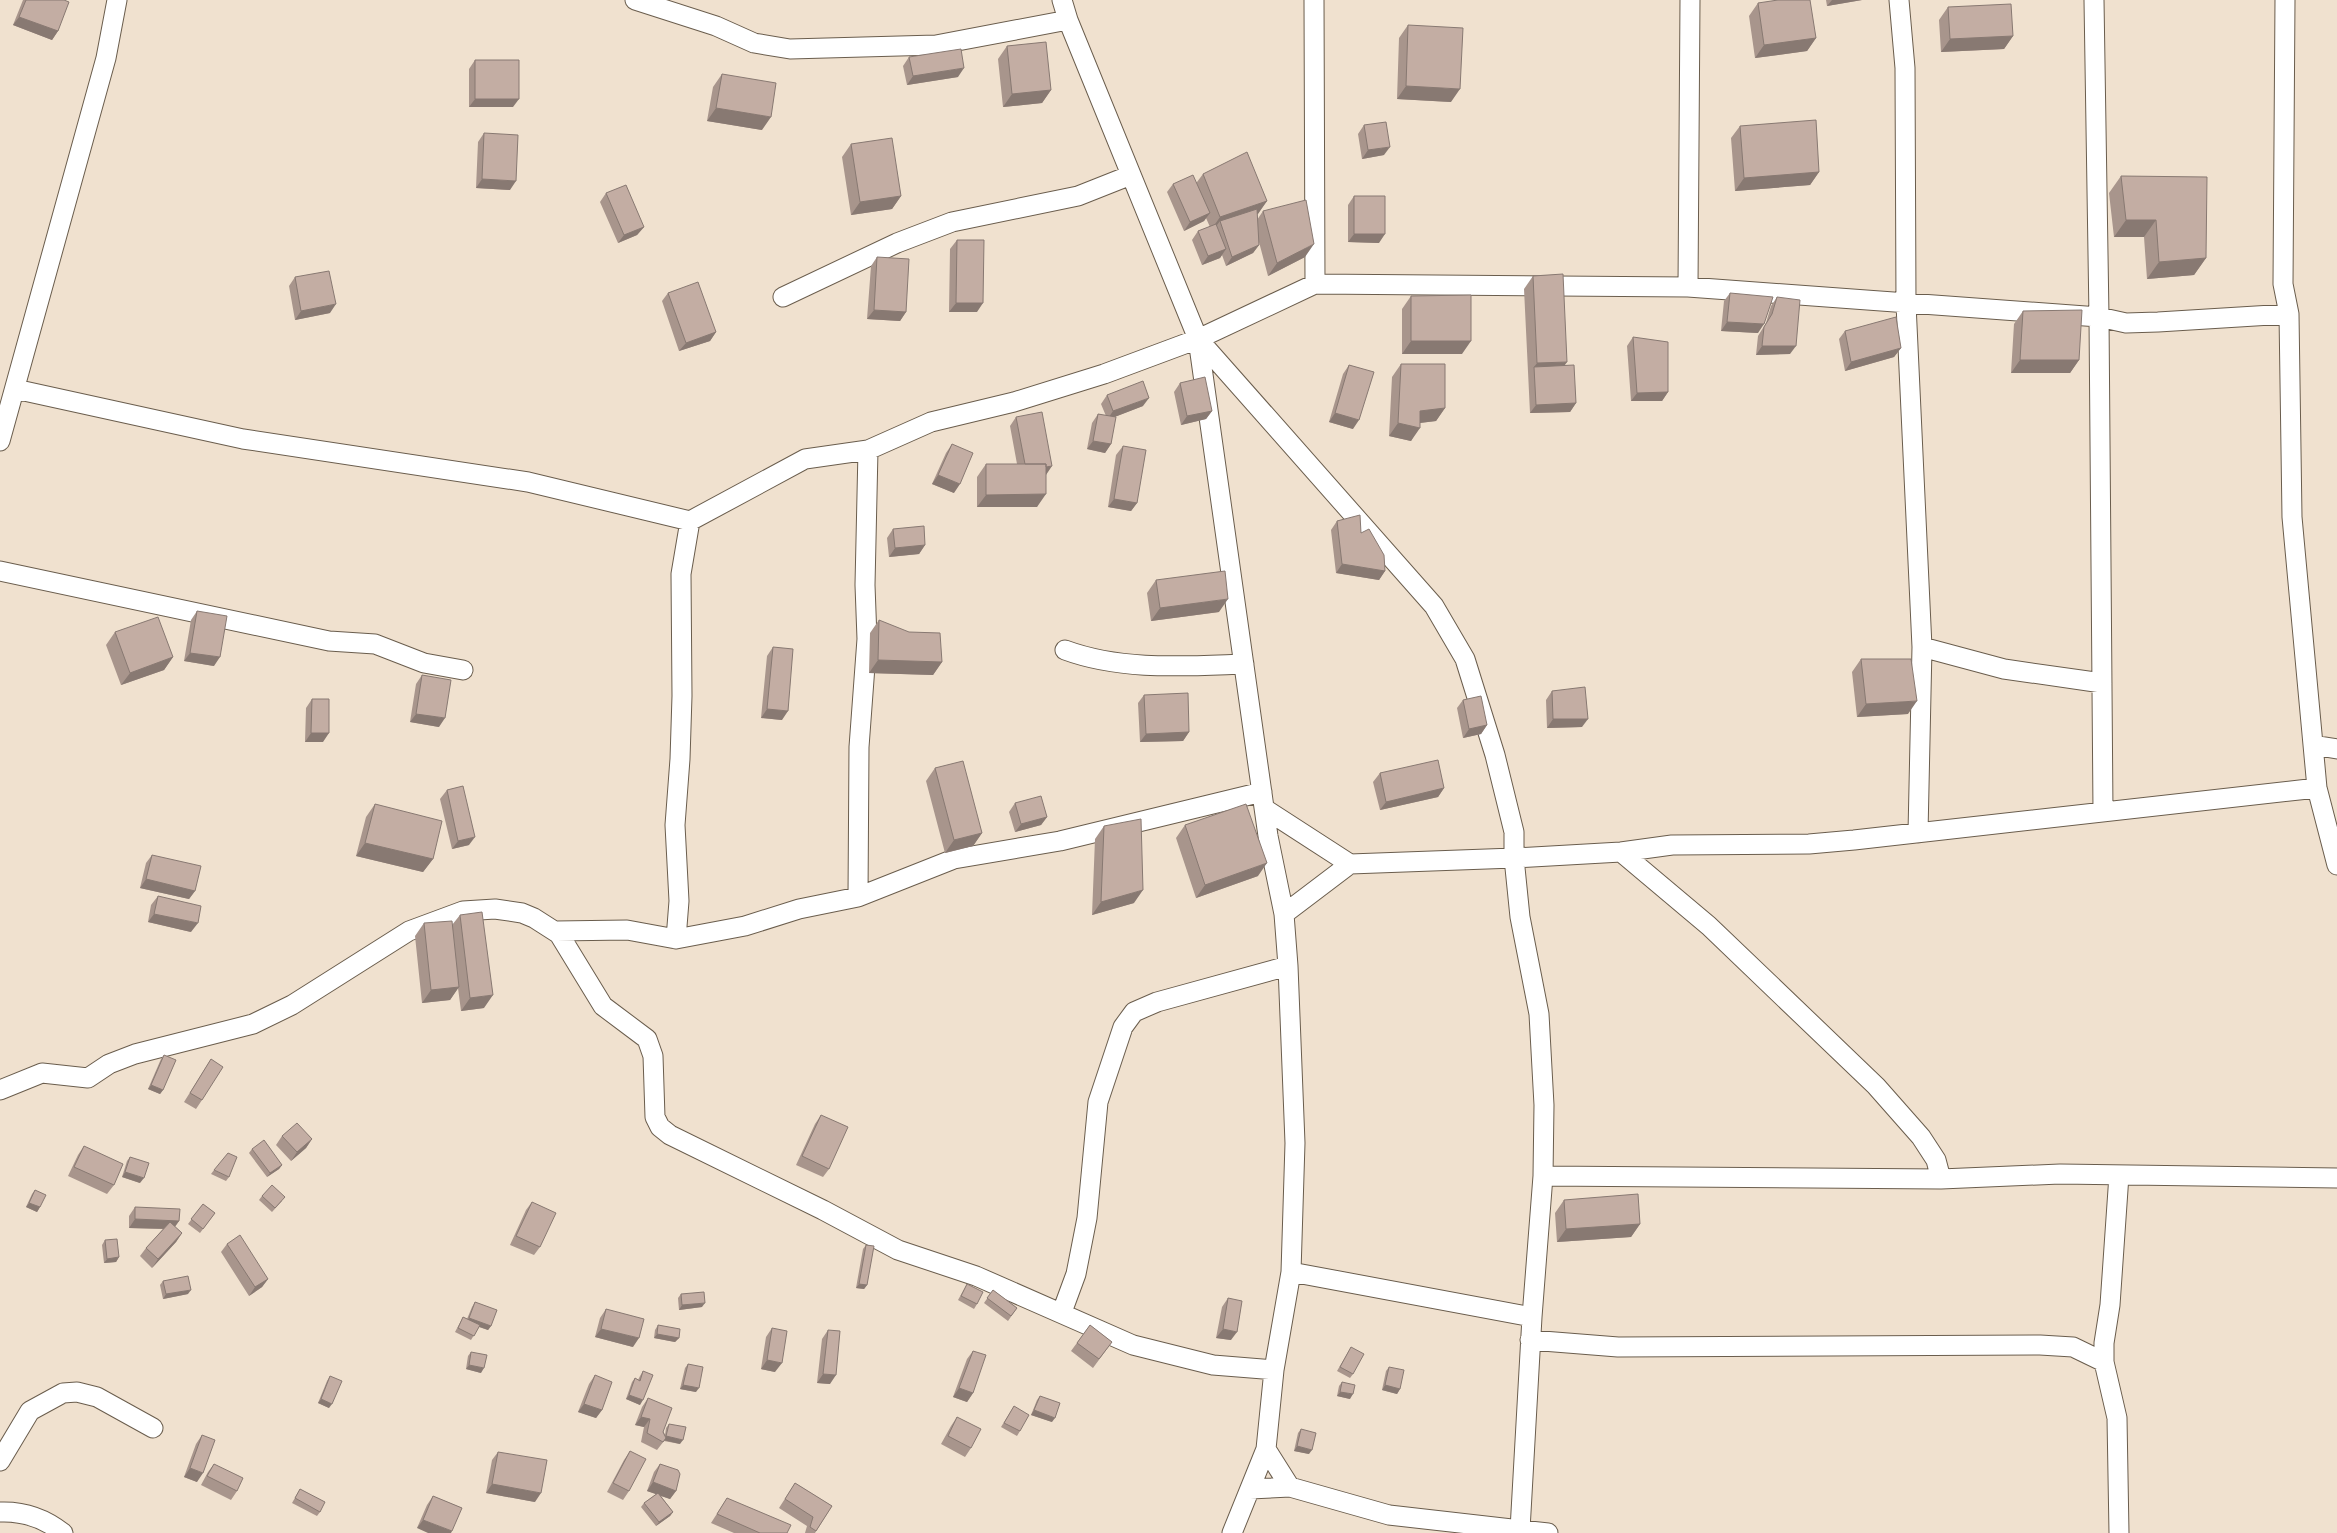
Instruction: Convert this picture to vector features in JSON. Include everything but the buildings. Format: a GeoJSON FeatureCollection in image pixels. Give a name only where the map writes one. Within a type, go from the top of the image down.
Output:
{"type":"FeatureCollection","features":[{"type":"Feature","properties":{"kind":"street"},"geometry":{"type":"LineString","coordinates":[[0,441],[106,58],[117,0]]}},
{"type":"Feature","properties":{"kind":"street"},"geometry":{"type":"LineString","coordinates":[[635,0],[716,26],[754,43],[790,49],[936,45],[1068,20]]}},
{"type":"Feature","properties":{"kind":"street"},"geometry":{"type":"LineString","coordinates":[[1062,0],[1068,20],[1198,339],[1263,800],[1284,914],[1288,966],[1295,1143],[1292,1272],[1274,1370],[1266,1449],[1232,1533]]}},
{"type":"Feature","properties":{"kind":"street"},"geometry":{"type":"LineString","coordinates":[[1314,0],[1315,284]]}},
{"type":"Feature","properties":{"kind":"street"},"geometry":{"type":"LineString","coordinates":[[1688,287],[1690,0]]}},
{"type":"Feature","properties":{"kind":"street"},"geometry":{"type":"LineString","coordinates":[[1899,0],[1905,68],[1906,304],[1922,647],[1918,833]]}},
{"type":"Feature","properties":{"kind":"street"},"geometry":{"type":"LineString","coordinates":[[2094,0],[2103,812]]}},
{"type":"Feature","properties":{"kind":"street"},"geometry":{"type":"LineString","coordinates":[[2285,0],[2283,284],[2289,314],[2292,517],[2317,788],[2337,865]]}},
{"type":"Feature","properties":{"kind":"street"},"geometry":{"type":"LineString","coordinates":[[783,297],[897,243],[952,222],[1078,196],[1131,175]]}},
{"type":"Feature","properties":{"kind":"street"},"geometry":{"type":"LineString","coordinates":[[15,389],[243,438],[528,482],[690,521],[806,458],[868,450],[931,422],[1023,400],[1104,374],[1198,339],[1315,284],[1688,287],[2099,317],[2126,323],[2289,314]]}},
{"type":"Feature","properties":{"kind":"street"},"geometry":{"type":"LineString","coordinates":[[1198,339],[1434,606],[1465,660],[1495,755],[1514,832],[1514,858],[1520,917],[1539,1014],[1544,1105],[1543,1176],[1530,1340],[1520,1530]]}},
{"type":"Feature","properties":{"kind":"street"},"geometry":{"type":"LineString","coordinates":[[858,897],[859,747],[867,639],[865,559],[868,450]]}},
{"type":"Feature","properties":{"kind":"street"},"geometry":{"type":"LineString","coordinates":[[676,939],[679,901],[675,825],[682,696],[681,574],[690,521]]}},
{"type":"Feature","properties":{"kind":"street"},"geometry":{"type":"LineString","coordinates":[[0,571],[329,641],[374,644],[424,663],[464,670]]}},
{"type":"Feature","properties":{"kind":"street"},"geometry":{"type":"LineString","coordinates":[[1922,647],[2004,669],[2102,682]]}},
{"type":"Feature","properties":{"kind":"street"},"geometry":{"type":"LineString","coordinates":[[1065,650],[1090,659],[1174,667],[1244,664]]}},
{"type":"Feature","properties":{"kind":"street"},"geometry":{"type":"LineString","coordinates":[[2313,745],[2337,749]]}},
{"type":"Feature","properties":{"kind":"street"},"geometry":{"type":"LineString","coordinates":[[1284,914],[1350,864],[1621,852],[1672,845],[1809,844],[2317,788]]}},
{"type":"Feature","properties":{"kind":"street"},"geometry":{"type":"LineString","coordinates":[[556,931],[627,930],[676,939],[745,926],[799,909],[858,897],[954,859],[1060,842],[1263,800],[1350,864]]}},
{"type":"Feature","properties":{"kind":"street"},"geometry":{"type":"LineString","coordinates":[[1621,852],[1709,926],[1876,1086],[1921,1137],[1936,1160],[1942,1178]]}},
{"type":"Feature","properties":{"kind":"street"},"geometry":{"type":"LineString","coordinates":[[0,1090],[42,1073],[88,1078],[109,1064],[135,1054],[253,1024],[292,1005],[409,931],[463,911],[487,908],[508,910],[534,918],[556,931],[562,937],[603,1006],[645,1036],[653,1056],[655,1117],[660,1126],[670,1135],[823,1210],[898,1250],[976,1276],[1134,1345],[1213,1365],[1274,1370]]}},
{"type":"Feature","properties":{"kind":"street"},"geometry":{"type":"LineString","coordinates":[[1062,1312],[1076,1274],[1087,1218],[1098,1102],[1124,1028],[1134,1012],[1157,1002],[1288,966]]}},
{"type":"Feature","properties":{"kind":"street"},"geometry":{"type":"LineString","coordinates":[[1543,1176],[1942,1178],[2060,1174],[2337,1178]]}},
{"type":"Feature","properties":{"kind":"street"},"geometry":{"type":"LineString","coordinates":[[2119,1175],[2110,1305],[2104,1343],[2104,1362],[2117,1418],[2120,1533]]}},
{"type":"Feature","properties":{"kind":"street"},"geometry":{"type":"LineString","coordinates":[[1292,1272],[1532,1317]]}},
{"type":"Feature","properties":{"kind":"street"},"geometry":{"type":"LineString","coordinates":[[1530,1340],[1618,1347],[2040,1345],[2073,1347],[2104,1362]]}},
{"type":"Feature","properties":{"kind":"street"},"geometry":{"type":"LineString","coordinates":[[0,1461],[30,1411],[63,1394],[77,1392],[97,1397],[153,1428]]}},
{"type":"Feature","properties":{"kind":"street"},"geometry":{"type":"LineString","coordinates":[[1266,1449],[1290,1487]]}},
{"type":"Feature","properties":{"kind":"street"},"geometry":{"type":"LineString","coordinates":[[1250,1489],[1290,1487],[1389,1515],[1548,1533]]}},
{"type":"Feature","properties":{"kind":"street"},"geometry":{"type":"LineString","coordinates":[[0,1512],[17,1511],[28,1514],[63,1533]]}}]}
